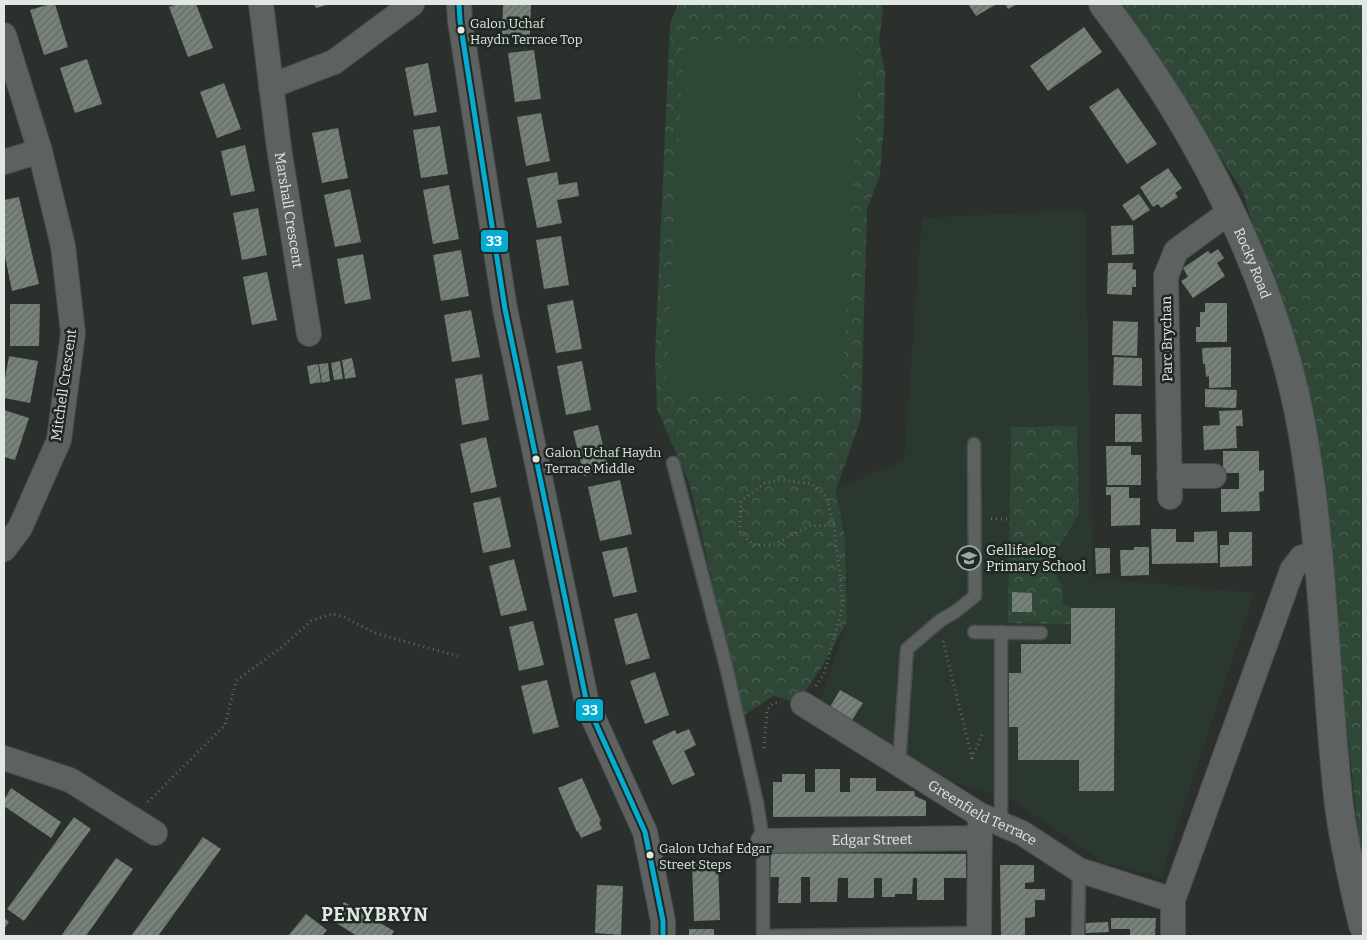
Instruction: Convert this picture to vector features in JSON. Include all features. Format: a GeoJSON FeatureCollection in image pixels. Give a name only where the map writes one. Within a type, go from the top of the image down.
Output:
{"type":"FeatureCollection","features":[{"type":"Feature","properties":{"kind":"street","name":"Marshall Crescent"},"geometry":{"type":"LineString","coordinates":[[261,4],[279,148],[309,334]]}},
{"type":"Feature","properties":{"kind":"street"},"geometry":{"type":"LineString","coordinates":[[271,86],[334,62],[412,4]]}},
{"type":"Feature","properties":{"kind":"street"},"geometry":{"type":"LineString","coordinates":[[459,4],[505,309],[587,704],[645,832],[663,921],[663,936]]}},
{"type":"Feature","properties":{"kind":"street","name":"Rocky Road"},"geometry":{"type":"LineString","coordinates":[[1103,4],[1158,82],[1192,138],[1231,211],[1260,281],[1291,377],[1304,443],[1318,554],[1339,808],[1363,926]]}},
{"type":"Feature","properties":{"kind":"street","name":"Mitchell Crescent"},"geometry":{"type":"LineString","coordinates":[[4,35],[40,151],[63,246],[73,333],[58,440],[20,528],[4,549]]}},
{"type":"Feature","properties":{"kind":"street"},"geometry":{"type":"LineString","coordinates":[[4,162],[40,151]]}},
{"type":"Feature","properties":{"kind":"street","name":"Parc Brychan"},"geometry":{"type":"LineString","coordinates":[[1214,476],[1169,486],[1166,276],[1176,251],[1231,211]]}},
{"type":"Feature","properties":{"kind":"street"},"geometry":{"type":"LineString","coordinates":[[1173,936],[1173,900],[1292,570],[1302,558],[1318,554]]}},
{"type":"Feature","properties":{"kind":"street","name":"Greenfield Terrace"},"geometry":{"type":"LineString","coordinates":[[803,704],[990,820],[1022,833],[1079,870],[1173,900]]}},
{"type":"Feature","properties":{"kind":"street"},"geometry":{"type":"LineString","coordinates":[[4,758],[70,780],[156,833]]}},
{"type":"Feature","properties":{"kind":"street"},"geometry":{"type":"LineString","coordinates":[[979,935],[980,838],[990,820]]}},
{"type":"Feature","properties":{"kind":"street","name":"Edgar Street"},"geometry":{"type":"LineString","coordinates":[[763,845],[980,838]]}},
{"type":"Feature","properties":{"kind":"lane"},"geometry":{"type":"LineString","coordinates":[[899,764],[907,649],[941,620],[955,612],[975,596],[974,444]]}},
{"type":"Feature","properties":{"kind":"lane"},"geometry":{"type":"LineString","coordinates":[[673,463],[726,666],[753,785],[763,845],[765,936],[979,935]]}},
{"type":"Feature","properties":{"kind":"lane"},"geometry":{"type":"LineString","coordinates":[[974,632],[1041,633]]}},
{"type":"Feature","properties":{"kind":"lane"},"geometry":{"type":"LineString","coordinates":[[990,820],[1001,632]]}},
{"type":"Feature","properties":{"kind":"lane"},"geometry":{"type":"LineString","coordinates":[[1078,936],[1079,870]]}},
{"type":"Feature","properties":{"kind":"path"},"geometry":{"type":"LineString","coordinates":[[753,785],[758,781],[763,772],[767,710],[773,703],[778,702],[803,704],[824,674],[843,606],[834,525],[826,497],[812,484],[782,480],[766,483],[742,501],[740,531],[753,545],[772,545],[810,526],[834,525]]}},
{"type":"Feature","properties":{"kind":"path"},"geometry":{"type":"LineString","coordinates":[[991,519],[1010,519]]}},
{"type":"Feature","properties":{"kind":"path"},"geometry":{"type":"LineString","coordinates":[[132,818],[225,725],[236,681],[282,647],[310,621],[332,614],[342,616],[375,633],[461,657]]}},
{"type":"Feature","properties":{"kind":"path"},"geometry":{"type":"LineString","coordinates":[[943,640],[972,758],[986,724]]}},
{"type":"Feature","properties":{"kind":"path"},"geometry":{"type":"LineString","coordinates":[[670,846],[763,845]]}},
{"type":"Feature","properties":{"kind":"shaded area","name":"Gellifaelog Primary School"},"geometry":{"type":"Polygon","coordinates":[[[1085,210],[1093,578],[1254,593],[1161,877],[1102,862],[1014,801],[932,776],[819,704],[847,622],[845,539],[836,490],[904,460],[922,218],[1085,210]]]}},
{"type":"Feature","properties":{"kind":"green space"},"geometry":{"type":"Polygon","coordinates":[[[678,4],[882,4],[883,10],[879,41],[885,74],[884,123],[880,175],[867,209],[861,419],[836,490],[845,539],[847,622],[798,703],[773,696],[743,716],[690,485],[657,409],[655,356],[670,23],[678,4]]]}},
{"type":"Feature","properties":{"kind":"green space"},"geometry":{"type":"Polygon","coordinates":[[[1119,4],[1363,4],[1363,857],[1359,841],[1317,450],[1243,192],[1119,4]]]}},
{"type":"Feature","properties":{"kind":"green space"},"geometry":{"type":"Polygon","coordinates":[[[684,40],[860,49],[842,398],[666,389],[684,40]]]}},
{"type":"Feature","properties":{"kind":"green space"},"geometry":{"type":"Polygon","coordinates":[[[1077,426],[1079,514],[1048,564],[1063,586],[1063,603],[1071,608],[1071,624],[1008,623],[1011,427],[1077,426]]]}},
{"type":"Feature","properties":{"kind":"building"},"geometry":{"type":"Polygon","coordinates":[[[55,4],[68,47],[44,55],[30,10],[55,4]]]}},
{"type":"Feature","properties":{"kind":"building"},"geometry":{"type":"Polygon","coordinates":[[[177,4],[196,4],[213,48],[188,57],[169,7],[177,4]]]}},
{"type":"Feature","properties":{"kind":"building"},"geometry":{"type":"Polygon","coordinates":[[[314,4],[330,4],[316,8],[314,4]]]}},
{"type":"Feature","properties":{"kind":"building"},"geometry":{"type":"Polygon","coordinates":[[[503,4],[531,4],[530,35],[502,34],[503,4]]]}},
{"type":"Feature","properties":{"kind":"building"},"geometry":{"type":"Polygon","coordinates":[[[968,4],[997,4],[976,16],[968,4]]]}},
{"type":"Feature","properties":{"kind":"building"},"geometry":{"type":"Polygon","coordinates":[[[1005,4],[1018,4],[1008,9],[1005,4]]]}},
{"type":"Feature","properties":{"kind":"building"},"geometry":{"type":"Polygon","coordinates":[[[1084,27],[1102,52],[1048,91],[1030,66],[1084,27]]]}},
{"type":"Feature","properties":{"kind":"building"},"geometry":{"type":"Polygon","coordinates":[[[534,50],[541,99],[515,102],[508,53],[534,50]]]}},
{"type":"Feature","properties":{"kind":"building"},"geometry":{"type":"Polygon","coordinates":[[[87,59],[102,104],[75,113],[60,68],[87,59]]]}},
{"type":"Feature","properties":{"kind":"building"},"geometry":{"type":"Polygon","coordinates":[[[428,63],[437,112],[414,116],[405,68],[428,63]]]}},
{"type":"Feature","properties":{"kind":"building"},"geometry":{"type":"Polygon","coordinates":[[[224,83],[241,129],[217,138],[200,92],[224,83]]]}},
{"type":"Feature","properties":{"kind":"building"},"geometry":{"type":"Polygon","coordinates":[[[1118,88],[1157,144],[1127,164],[1089,107],[1118,88]]]}},
{"type":"Feature","properties":{"kind":"building"},"geometry":{"type":"Polygon","coordinates":[[[541,113],[550,161],[526,166],[517,117],[541,113]]]}},
{"type":"Feature","properties":{"kind":"building"},"geometry":{"type":"Polygon","coordinates":[[[440,126],[448,174],[421,178],[413,130],[440,126]]]}},
{"type":"Feature","properties":{"kind":"building"},"geometry":{"type":"Polygon","coordinates":[[[338,128],[348,178],[322,183],[312,133],[338,128]]]}},
{"type":"Feature","properties":{"kind":"building"},"geometry":{"type":"Polygon","coordinates":[[[245,145],[255,191],[231,196],[221,151],[245,145]]]}},
{"type":"Feature","properties":{"kind":"building"},"geometry":{"type":"Polygon","coordinates":[[[1168,168],[1182,188],[1175,193],[1178,197],[1161,208],[1158,204],[1153,207],[1140,187],[1168,168]]]}},
{"type":"Feature","properties":{"kind":"building"},"geometry":{"type":"Polygon","coordinates":[[[557,172],[559,185],[577,182],[579,196],[557,200],[562,223],[537,228],[527,178],[557,172]]]}},
{"type":"Feature","properties":{"kind":"building"},"geometry":{"type":"Polygon","coordinates":[[[449,185],[459,239],[433,244],[423,190],[449,185]]]}},
{"type":"Feature","properties":{"kind":"building"},"geometry":{"type":"Polygon","coordinates":[[[350,189],[361,242],[335,247],[324,195],[350,189]]]}},
{"type":"Feature","properties":{"kind":"building"},"geometry":{"type":"Polygon","coordinates":[[[1139,194],[1150,210],[1133,221],[1122,205],[1139,194]]]}},
{"type":"Feature","properties":{"kind":"building"},"geometry":{"type":"Polygon","coordinates":[[[19,197],[39,284],[12,291],[4,252],[4,200],[19,197]]]}},
{"type":"Feature","properties":{"kind":"building"},"geometry":{"type":"Polygon","coordinates":[[[258,208],[267,255],[242,260],[233,213],[258,208]]]}},
{"type":"Feature","properties":{"kind":"building"},"geometry":{"type":"Polygon","coordinates":[[[1133,225],[1134,254],[1112,255],[1111,226],[1133,225]]]}},
{"type":"Feature","properties":{"kind":"building"},"geometry":{"type":"Polygon","coordinates":[[[561,236],[569,285],[544,289],[536,240],[561,236]]]}},
{"type":"Feature","properties":{"kind":"building"},"geometry":{"type":"Polygon","coordinates":[[[1218,249],[1224,258],[1217,263],[1225,276],[1193,298],[1181,281],[1188,277],[1183,268],[1208,251],[1211,254],[1218,249]]]}},
{"type":"Feature","properties":{"kind":"building"},"geometry":{"type":"Polygon","coordinates":[[[461,250],[469,296],[441,301],[433,255],[461,250]]]}},
{"type":"Feature","properties":{"kind":"building"},"geometry":{"type":"Polygon","coordinates":[[[363,254],[371,299],[345,304],[337,259],[363,254]]]}},
{"type":"Feature","properties":{"kind":"building"},"geometry":{"type":"Polygon","coordinates":[[[1108,263],[1133,263],[1132,269],[1136,270],[1136,287],[1132,287],[1132,295],[1107,294],[1108,263]]]}},
{"type":"Feature","properties":{"kind":"building"},"geometry":{"type":"Polygon","coordinates":[[[267,272],[277,320],[252,325],[243,277],[267,272]]]}},
{"type":"Feature","properties":{"kind":"building"},"geometry":{"type":"Polygon","coordinates":[[[573,300],[582,349],[556,353],[547,305],[573,300]]]}},
{"type":"Feature","properties":{"kind":"building"},"geometry":{"type":"Polygon","coordinates":[[[1205,303],[1227,303],[1227,342],[1196,342],[1196,327],[1200,327],[1200,312],[1205,312],[1205,303]]]}},
{"type":"Feature","properties":{"kind":"building"},"geometry":{"type":"Polygon","coordinates":[[[10,304],[40,304],[39,346],[10,346],[10,304]]]}},
{"type":"Feature","properties":{"kind":"building"},"geometry":{"type":"Polygon","coordinates":[[[471,310],[480,357],[452,362],[444,315],[471,310]]]}},
{"type":"Feature","properties":{"kind":"building"},"geometry":{"type":"Polygon","coordinates":[[[1113,321],[1138,322],[1137,356],[1112,355],[1113,321]]]}},
{"type":"Feature","properties":{"kind":"building"},"geometry":{"type":"Polygon","coordinates":[[[1231,347],[1231,387],[1209,388],[1209,376],[1206,377],[1202,348],[1231,347]]]}},
{"type":"Feature","properties":{"kind":"building"},"geometry":{"type":"Polygon","coordinates":[[[9,356],[38,361],[30,403],[4,398],[4,384],[9,356]]]}},
{"type":"Feature","properties":{"kind":"building"},"geometry":{"type":"Polygon","coordinates":[[[1114,357],[1142,358],[1142,386],[1113,385],[1114,357]]]}},
{"type":"Feature","properties":{"kind":"building"},"geometry":{"type":"Polygon","coordinates":[[[352,358],[356,377],[345,379],[342,360],[352,358]]]}},
{"type":"Feature","properties":{"kind":"building"},"geometry":{"type":"Polygon","coordinates":[[[340,361],[343,379],[334,380],[331,363],[340,361]]]}},
{"type":"Feature","properties":{"kind":"building"},"geometry":{"type":"Polygon","coordinates":[[[582,361],[591,410],[566,415],[557,366],[582,361]]]}},
{"type":"Feature","properties":{"kind":"building"},"geometry":{"type":"Polygon","coordinates":[[[328,363],[330,381],[322,383],[319,364],[328,363]]]}},
{"type":"Feature","properties":{"kind":"building"},"geometry":{"type":"Polygon","coordinates":[[[318,364],[321,382],[310,384],[307,366],[318,364]]]}},
{"type":"Feature","properties":{"kind":"building"},"geometry":{"type":"Polygon","coordinates":[[[482,374],[489,420],[462,425],[455,379],[482,374]]]}},
{"type":"Feature","properties":{"kind":"building"},"geometry":{"type":"Polygon","coordinates":[[[1205,389],[1237,390],[1236,408],[1205,407],[1205,389]]]}},
{"type":"Feature","properties":{"kind":"building"},"geometry":{"type":"Polygon","coordinates":[[[4,410],[29,418],[15,460],[4,457],[4,410]]]}},
{"type":"Feature","properties":{"kind":"building"},"geometry":{"type":"Polygon","coordinates":[[[1242,410],[1243,426],[1236,426],[1237,448],[1204,450],[1203,426],[1220,425],[1219,411],[1242,410]]]}},
{"type":"Feature","properties":{"kind":"building"},"geometry":{"type":"Polygon","coordinates":[[[1115,414],[1141,414],[1142,442],[1115,442],[1115,414]]]}},
{"type":"Feature","properties":{"kind":"building"},"geometry":{"type":"Polygon","coordinates":[[[598,425],[609,470],[584,476],[573,431],[598,425]]]}},
{"type":"Feature","properties":{"kind":"building"},"geometry":{"type":"Polygon","coordinates":[[[486,437],[497,487],[471,493],[460,444],[486,437]]]}},
{"type":"Feature","properties":{"kind":"building"},"geometry":{"type":"Polygon","coordinates":[[[1106,446],[1131,446],[1131,455],[1141,455],[1141,485],[1107,485],[1106,446]]]}},
{"type":"Feature","properties":{"kind":"building"},"geometry":{"type":"Polygon","coordinates":[[[1223,451],[1259,451],[1259,471],[1264,470],[1264,491],[1259,492],[1260,511],[1221,512],[1221,489],[1239,489],[1239,473],[1223,473],[1223,451]]]}},
{"type":"Feature","properties":{"kind":"building"},"geometry":{"type":"Polygon","coordinates":[[[620,480],[632,534],[600,541],[588,487],[620,480]]]}},
{"type":"Feature","properties":{"kind":"building"},"geometry":{"type":"Polygon","coordinates":[[[1106,487],[1129,487],[1129,498],[1140,498],[1140,525],[1111,526],[1111,495],[1106,495],[1106,487]]]}},
{"type":"Feature","properties":{"kind":"building"},"geometry":{"type":"Polygon","coordinates":[[[500,497],[511,547],[483,553],[473,503],[500,497]]]}},
{"type":"Feature","properties":{"kind":"building"},"geometry":{"type":"Polygon","coordinates":[[[1151,529],[1176,529],[1176,542],[1194,542],[1194,532],[1217,531],[1218,563],[1152,564],[1151,529]]]}},
{"type":"Feature","properties":{"kind":"building"},"geometry":{"type":"Polygon","coordinates":[[[1229,532],[1252,532],[1252,566],[1220,567],[1220,545],[1229,545],[1229,532]]]}},
{"type":"Feature","properties":{"kind":"building"},"geometry":{"type":"Polygon","coordinates":[[[627,547],[637,592],[613,597],[602,552],[627,547]]]}},
{"type":"Feature","properties":{"kind":"building"},"geometry":{"type":"Polygon","coordinates":[[[1134,547],[1149,547],[1149,575],[1121,576],[1120,550],[1134,550],[1134,547]]]}},
{"type":"Feature","properties":{"kind":"building"},"geometry":{"type":"Polygon","coordinates":[[[1095,548],[1110,548],[1110,573],[1096,574],[1095,548]]]}},
{"type":"Feature","properties":{"kind":"building"},"geometry":{"type":"Polygon","coordinates":[[[514,559],[527,610],[501,616],[489,566],[514,559]]]}},
{"type":"Feature","properties":{"kind":"building"},"geometry":{"type":"Polygon","coordinates":[[[1012,592],[1032,593],[1032,612],[1012,612],[1012,592]]]}},
{"type":"Feature","properties":{"kind":"building"},"geometry":{"type":"Polygon","coordinates":[[[1071,608],[1115,608],[1114,791],[1079,791],[1079,760],[1018,760],[1018,727],[1009,727],[1009,673],[1021,673],[1021,644],[1071,644],[1071,608]]]}},
{"type":"Feature","properties":{"kind":"building"},"geometry":{"type":"Polygon","coordinates":[[[637,613],[650,658],[626,665],[614,619],[637,613]]]}},
{"type":"Feature","properties":{"kind":"building"},"geometry":{"type":"Polygon","coordinates":[[[533,621],[544,665],[519,671],[509,627],[533,621]]]}},
{"type":"Feature","properties":{"kind":"building"},"geometry":{"type":"Polygon","coordinates":[[[655,672],[669,715],[645,724],[630,681],[655,672]]]}},
{"type":"Feature","properties":{"kind":"building"},"geometry":{"type":"Polygon","coordinates":[[[547,680],[559,727],[533,734],[521,686],[547,680]]]}},
{"type":"Feature","properties":{"kind":"building"},"geometry":{"type":"Polygon","coordinates":[[[840,690],[863,703],[852,720],[830,707],[840,690]]]}},
{"type":"Feature","properties":{"kind":"building"},"geometry":{"type":"Polygon","coordinates":[[[689,729],[696,745],[684,751],[695,775],[672,785],[652,741],[675,730],[677,734],[689,729]]]}},
{"type":"Feature","properties":{"kind":"building"},"geometry":{"type":"Polygon","coordinates":[[[815,769],[840,769],[840,792],[850,792],[850,778],[876,778],[876,791],[914,791],[915,796],[926,801],[926,816],[773,817],[773,782],[782,782],[782,774],[805,774],[805,792],[815,792],[815,769]]]}},
{"type":"Feature","properties":{"kind":"building"},"geometry":{"type":"Polygon","coordinates":[[[582,778],[601,821],[599,822],[602,829],[581,838],[558,788],[582,778]]]}},
{"type":"Feature","properties":{"kind":"building"},"geometry":{"type":"Polygon","coordinates":[[[11,788],[61,822],[51,838],[4,806],[4,800],[11,788]]]}},
{"type":"Feature","properties":{"kind":"building"},"geometry":{"type":"Polygon","coordinates":[[[74,817],[91,829],[24,921],[7,909],[74,817]]]}},
{"type":"Feature","properties":{"kind":"building"},"geometry":{"type":"Polygon","coordinates":[[[203,837],[221,849],[158,936],[131,936],[203,837]]]}},
{"type":"Feature","properties":{"kind":"building"},"geometry":{"type":"Polygon","coordinates":[[[771,853],[966,854],[966,878],[944,878],[944,900],[917,900],[917,878],[913,878],[912,894],[895,894],[895,897],[882,897],[882,878],[874,878],[874,898],[848,898],[848,878],[838,878],[837,902],[810,902],[810,877],[801,877],[801,903],[778,903],[779,877],[770,877],[771,853]]]}},
{"type":"Feature","properties":{"kind":"building"},"geometry":{"type":"Polygon","coordinates":[[[116,858],[133,869],[86,936],[61,936],[116,858]]]}},
{"type":"Feature","properties":{"kind":"building"},"geometry":{"type":"Polygon","coordinates":[[[718,862],[720,920],[694,921],[692,864],[718,862]]]}},
{"type":"Feature","properties":{"kind":"building"},"geometry":{"type":"Polygon","coordinates":[[[1000,865],[1034,865],[1034,882],[1025,883],[1025,889],[1045,889],[1045,900],[1035,900],[1035,917],[1025,918],[1025,936],[1001,936],[1000,865]]]}},
{"type":"Feature","properties":{"kind":"building"},"geometry":{"type":"Polygon","coordinates":[[[597,885],[623,886],[621,935],[595,933],[597,885]]]}},
{"type":"Feature","properties":{"kind":"building"},"geometry":{"type":"Polygon","coordinates":[[[344,902],[394,931],[391,936],[357,936],[333,921],[344,902]]]}},
{"type":"Feature","properties":{"kind":"building"},"geometry":{"type":"Polygon","coordinates":[[[306,914],[327,930],[322,936],[288,936],[306,914]]]}},
{"type":"Feature","properties":{"kind":"building"},"geometry":{"type":"Polygon","coordinates":[[[4,918],[9,922],[4,929],[4,918]]]}},
{"type":"Feature","properties":{"kind":"building"},"geometry":{"type":"Polygon","coordinates":[[[1111,918],[1156,918],[1155,936],[1130,936],[1130,929],[1111,929],[1111,918]]]}},
{"type":"Feature","properties":{"kind":"building"},"geometry":{"type":"Polygon","coordinates":[[[1108,922],[1109,932],[1086,933],[1085,923],[1108,922]]]}},
{"type":"Feature","properties":{"kind":"building"},"geometry":{"type":"Polygon","coordinates":[[[689,929],[714,929],[714,936],[689,936],[689,929]]]}},
{"type":"Feature","properties":{"kind":"transit line","name":"33"},"geometry":{"type":"LineString","coordinates":[[459,4],[460,21],[505,309],[587,704],[645,832],[663,921],[663,936]]}},
{"type":"Feature","properties":{"kind":"place","name":"Galon Uchaf Haydn Terrace Top"},"geometry":{"type":"Point","coordinates":[461,30]}},
{"type":"Feature","properties":{"kind":"place","name":"Galon Uchaf Haydn Terrace Middle"},"geometry":{"type":"Point","coordinates":[536,459]}},
{"type":"Feature","properties":{"kind":"place","name":"Gellifaelog Primary School"},"geometry":{"type":"Point","coordinates":[969,558]}},
{"type":"Feature","properties":{"kind":"place","name":"Galon Uchaf Edgar Street Steps"},"geometry":{"type":"Point","coordinates":[650,855]}},
{"type":"Feature","properties":{"kind":"district","name":"PENYBRYN"},"geometry":{"type":"Point","coordinates":[375,914]}}]}
